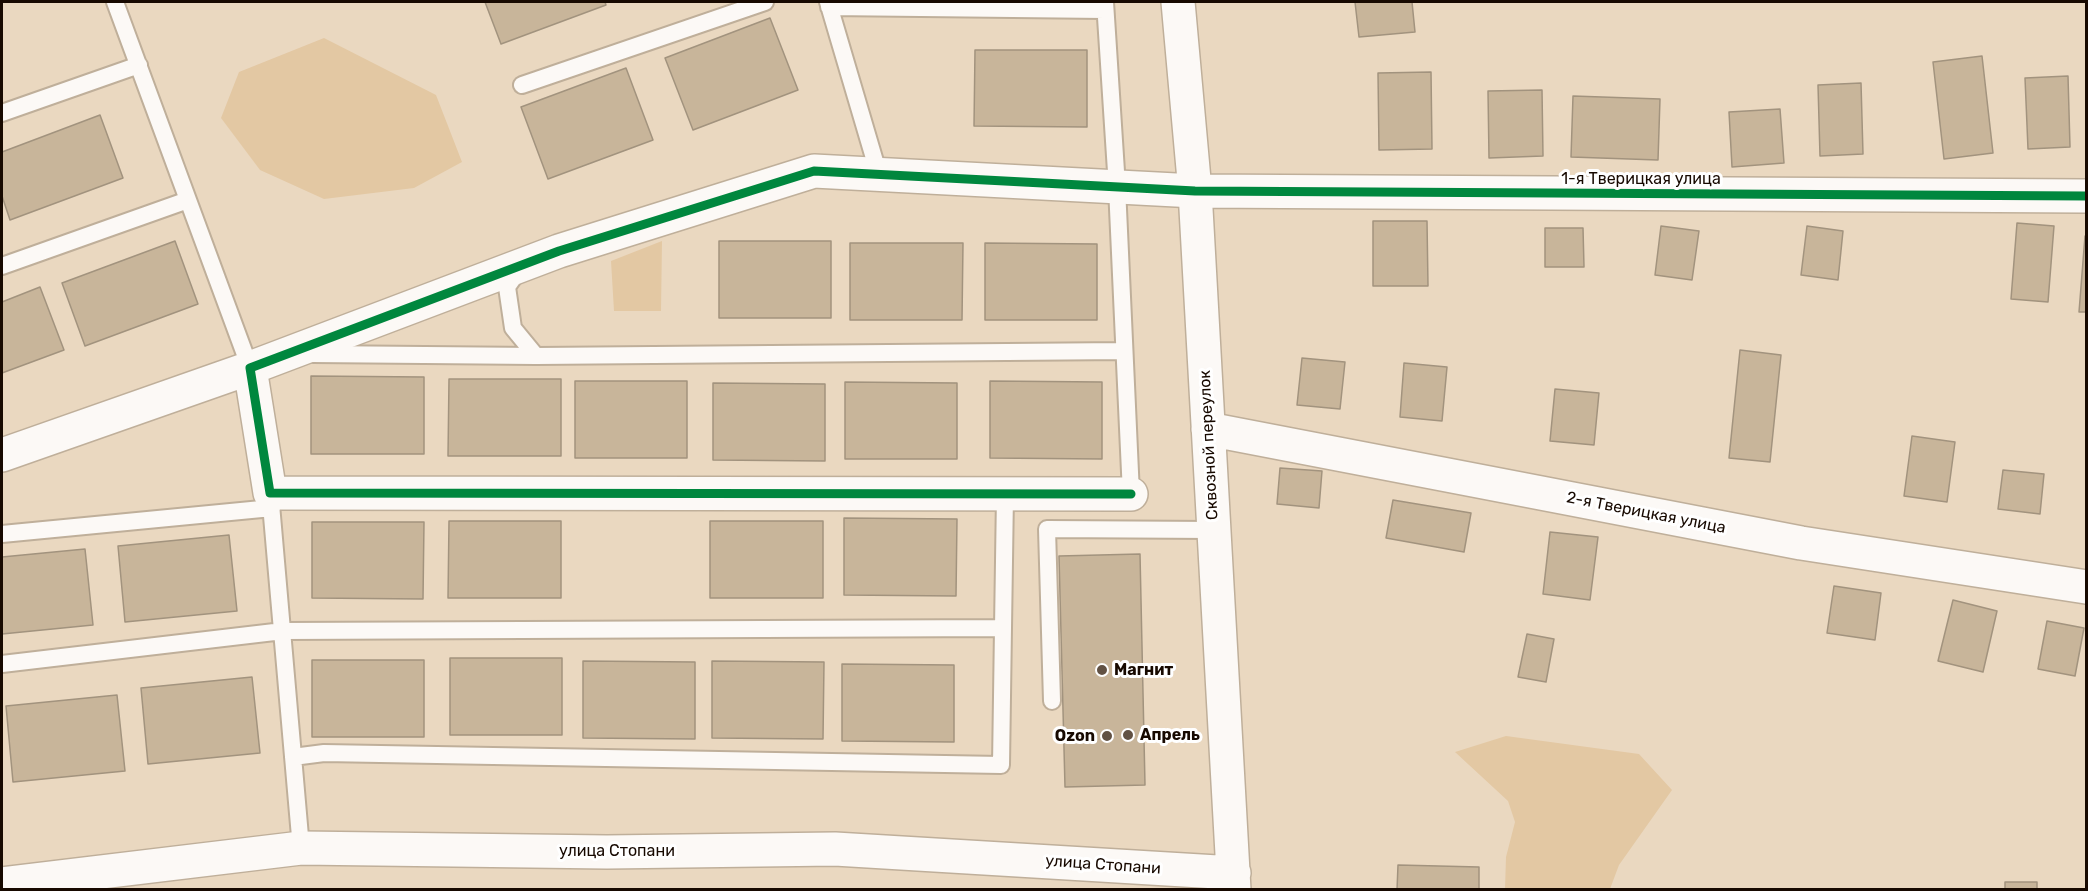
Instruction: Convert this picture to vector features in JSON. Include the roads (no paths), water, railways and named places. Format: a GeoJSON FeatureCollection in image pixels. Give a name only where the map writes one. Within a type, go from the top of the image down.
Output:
{"type":"FeatureCollection","features":[{"type":"Feature","properties":{"kind":"street","name":"Сквозной переулок"},"geometry":{"type":"LineString","coordinates":[[1178,2],[1195,191],[1234,881]]}},
{"type":"Feature","properties":{"kind":"street","name":"1-я Тверицкая улица"},"geometry":{"type":"LineString","coordinates":[[2,455],[250,368],[559,251],[814,171],[1195,191],[2086,196]]}},
{"type":"Feature","properties":{"kind":"street"},"geometry":{"type":"LineString","coordinates":[[250,368],[271,501],[1131,494]]}},
{"type":"Feature","properties":{"kind":"street","name":"2-я Тверицкая улица"},"geometry":{"type":"LineString","coordinates":[[1208,429],[1802,543],[2086,587]]}},
{"type":"Feature","properties":{"kind":"street","name":"улица Стопани"},"geometry":{"type":"LineString","coordinates":[[2,884],[301,848],[607,852],[835,849],[1234,881]]}},
{"type":"Feature","properties":{"kind":"lane"},"geometry":{"type":"LineString","coordinates":[[115,2],[250,368]]}},
{"type":"Feature","properties":{"kind":"lane"},"geometry":{"type":"LineString","coordinates":[[522,85],[765,2]]}},
{"type":"Feature","properties":{"kind":"lane"},"geometry":{"type":"LineString","coordinates":[[879,175],[828,4],[1105,6],[1117,187],[1131,494]]}},
{"type":"Feature","properties":{"kind":"lane"},"geometry":{"type":"LineString","coordinates":[[2,112],[138,64]]}},
{"type":"Feature","properties":{"kind":"lane"},"geometry":{"type":"LineString","coordinates":[[2,266],[188,200]]}},
{"type":"Feature","properties":{"kind":"lane"},"geometry":{"type":"LineString","coordinates":[[523,265],[507,287],[511,318],[513,328],[536,356]]}},
{"type":"Feature","properties":{"kind":"lane"},"geometry":{"type":"LineString","coordinates":[[288,354],[536,356],[1124,351]]}},
{"type":"Feature","properties":{"kind":"lane"},"geometry":{"type":"LineString","coordinates":[[293,758],[324,753],[1001,765],[1005,494]]}},
{"type":"Feature","properties":{"kind":"lane"},"geometry":{"type":"LineString","coordinates":[[2,534],[271,501],[301,848]]}},
{"type":"Feature","properties":{"kind":"lane"},"geometry":{"type":"LineString","coordinates":[[1052,701],[1047,529],[1214,530]]}},
{"type":"Feature","properties":{"kind":"lane"},"geometry":{"type":"LineString","coordinates":[[2,664],[283,631],[1003,628]]}},
{"type":"Feature","properties":{"kind":"place","name":"Магнит"},"geometry":{"type":"Point","coordinates":[1102,670]}},
{"type":"Feature","properties":{"kind":"place","name":"Апрель"},"geometry":{"type":"Point","coordinates":[1128,735]}},
{"type":"Feature","properties":{"kind":"place","name":"Ozon"},"geometry":{"type":"Point","coordinates":[1107,736]}}]}
